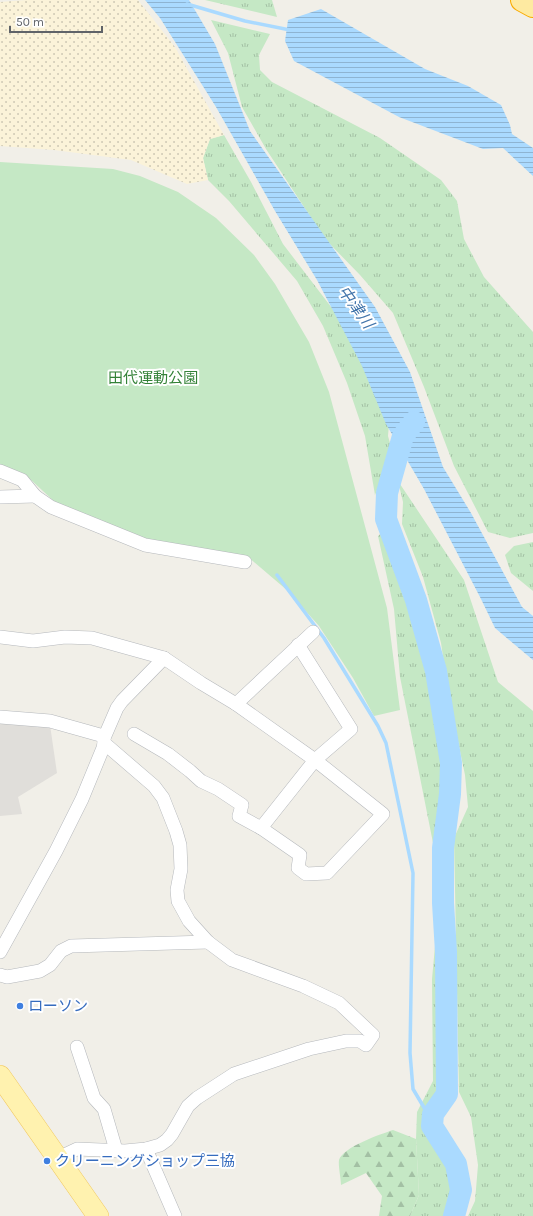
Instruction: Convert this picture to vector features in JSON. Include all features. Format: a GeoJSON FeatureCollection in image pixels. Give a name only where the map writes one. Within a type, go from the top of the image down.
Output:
{"type":"FeatureCollection","features":[{"type":"Feature","properties":{"kind":"highway"},"geometry":{"type":"LineString","coordinates":[[522,0],[533,6]]}},
{"type":"Feature","properties":{"kind":"main road"},"geometry":{"type":"LineString","coordinates":[[0,1076],[98,1216]]}},
{"type":"Feature","properties":{"kind":"street"},"geometry":{"type":"LineString","coordinates":[[0,471],[22,480],[35,496],[51,507],[145,545],[245,562]]}},
{"type":"Feature","properties":{"kind":"street"},"geometry":{"type":"LineString","coordinates":[[0,497],[35,496]]}},
{"type":"Feature","properties":{"kind":"street"},"geometry":{"type":"LineString","coordinates":[[236,704],[313,632]]}},
{"type":"Feature","properties":{"kind":"street"},"geometry":{"type":"LineString","coordinates":[[0,637],[33,641],[65,637],[92,638],[164,658],[236,704],[315,760],[383,814],[327,873],[306,874],[298,868],[300,855],[261,828],[239,816],[242,805],[218,789],[201,781],[168,754],[134,734]]}},
{"type":"Feature","properties":{"kind":"street"},"geometry":{"type":"LineString","coordinates":[[261,828],[315,760],[351,729],[298,645]]}},
{"type":"Feature","properties":{"kind":"street"},"geometry":{"type":"LineString","coordinates":[[0,952],[56,851],[82,799],[117,708],[164,658]]}},
{"type":"Feature","properties":{"kind":"street"},"geometry":{"type":"LineString","coordinates":[[0,717],[50,721],[100,735],[104,741],[154,786],[163,798],[180,845],[181,869],[177,890],[178,901],[189,921],[208,942],[232,960],[303,986],[339,1003],[374,1035],[366,1045],[360,1041],[346,1041],[309,1049],[234,1074],[197,1098],[188,1106],[172,1134],[164,1143],[146,1149],[77,1149],[58,1158]]}},
{"type":"Feature","properties":{"kind":"street"},"geometry":{"type":"LineString","coordinates":[[0,975],[7,977],[40,971],[50,965],[61,951],[71,946],[208,942]]}},
{"type":"Feature","properties":{"kind":"street"},"geometry":{"type":"LineString","coordinates":[[77,1047],[94,1098],[104,1109],[116,1150]]}},
{"type":"Feature","properties":{"kind":"street"},"geometry":{"type":"LineString","coordinates":[[146,1149],[175,1216]]}},
{"type":"Feature","properties":{"kind":"shaded area"},"geometry":{"type":"Polygon","coordinates":[[[0,721],[50,725],[57,773],[18,797],[22,814],[0,816],[0,721]]]}},
{"type":"Feature","properties":{"kind":"green space"},"geometry":{"type":"Polygon","coordinates":[[[205,0],[272,0],[277,17],[205,0]]]}},
{"type":"Feature","properties":{"kind":"green space"},"geometry":{"type":"Polygon","coordinates":[[[211,20],[270,34],[259,55],[260,70],[272,82],[380,138],[441,180],[457,201],[464,239],[484,277],[533,332],[533,533],[510,538],[488,532],[454,466],[424,387],[393,313],[360,275],[325,239],[266,149],[242,107],[228,53],[211,20]]]}},
{"type":"Feature","properties":{"kind":"green space"},"geometry":{"type":"Polygon","coordinates":[[[224,135],[251,182],[283,244],[351,333],[390,412],[388,436],[393,454],[375,495],[365,436],[347,383],[323,326],[297,281],[229,201],[208,180],[203,158],[210,139],[224,135]]]}},
{"type":"Feature","properties":{"kind":"green space","name":"田代運動公園"},"geometry":{"type":"Polygon","coordinates":[[[0,162],[113,169],[140,176],[178,192],[216,218],[254,255],[275,284],[309,342],[329,392],[387,608],[400,710],[374,716],[353,678],[319,626],[288,591],[247,556],[147,539],[57,504],[30,479],[0,466],[0,162]]]}},
{"type":"Feature","properties":{"kind":"green space"},"geometry":{"type":"Polygon","coordinates":[[[398,481],[464,580],[498,682],[533,711],[533,1216],[468,1216],[475,1201],[478,1165],[471,1117],[459,1092],[454,838],[468,807],[465,775],[450,703],[441,643],[423,577],[402,524],[403,502],[398,481]]]}},
{"type":"Feature","properties":{"kind":"green space"},"geometry":{"type":"Polygon","coordinates":[[[385,530],[401,570],[412,604],[434,702],[446,769],[438,868],[400,677],[394,609],[378,536],[385,530]]]}},
{"type":"Feature","properties":{"kind":"green space"},"geometry":{"type":"Polygon","coordinates":[[[533,542],[533,591],[511,573],[505,555],[514,546],[533,542]]]}},
{"type":"Feature","properties":{"kind":"green space"},"geometry":{"type":"Polygon","coordinates":[[[435,946],[441,947],[442,1081],[435,1097],[422,1115],[432,1141],[453,1180],[445,1216],[410,1216],[419,1195],[416,1139],[417,1112],[433,1081],[432,979],[435,946]]]}},
{"type":"Feature","properties":{"kind":"green space"},"geometry":{"type":"Polygon","coordinates":[[[393,1130],[416,1139],[419,1195],[410,1216],[379,1216],[382,1196],[366,1173],[341,1185],[339,1160],[342,1155],[347,1150],[363,1142],[393,1130]]]}},
{"type":"Feature","properties":{"kind":"sand"},"geometry":{"type":"Polygon","coordinates":[[[26,0],[138,0],[175,47],[224,135],[210,139],[203,158],[208,180],[187,184],[131,160],[54,150],[0,146],[0,2],[26,0]]]}},
{"type":"Feature","properties":{"kind":"water","name":"中津川"},"geometry":{"type":"Polygon","coordinates":[[[145,0],[189,0],[215,44],[250,131],[375,307],[410,372],[443,467],[471,513],[522,607],[533,616],[533,660],[495,628],[424,489],[386,424],[362,366],[317,280],[275,211],[216,107],[160,18],[145,0]]]}},
{"type":"Feature","properties":{"kind":"water"},"geometry":{"type":"Polygon","coordinates":[[[321,9],[425,69],[468,86],[501,105],[510,125],[512,134],[533,148],[533,176],[503,148],[483,149],[399,117],[294,61],[285,41],[288,20],[321,9]]]}},
{"type":"Feature","properties":{"kind":"waterway"},"geometry":{"type":"LineString","coordinates":[[187,4],[245,21],[290,30]]}},
{"type":"Feature","properties":{"kind":"waterway"},"geometry":{"type":"LineString","coordinates":[[414,422],[403,436],[387,493],[386,519],[416,600],[436,671],[451,763],[450,794],[443,848],[443,903],[446,952],[447,1094],[433,1114],[432,1126],[456,1164],[461,1190],[454,1216]]}},
{"type":"Feature","properties":{"kind":"waterway"},"geometry":{"type":"LineString","coordinates":[[277,575],[324,638],[378,726],[386,743],[413,873],[410,1053],[413,1089],[432,1121]]}},
{"type":"Feature","properties":{"kind":"place","name":"ローソン"},"geometry":{"type":"Point","coordinates":[20,1006]}},
{"type":"Feature","properties":{"kind":"place","name":"クリーニングショップ三協"},"geometry":{"type":"Point","coordinates":[47,1161]}}]}
